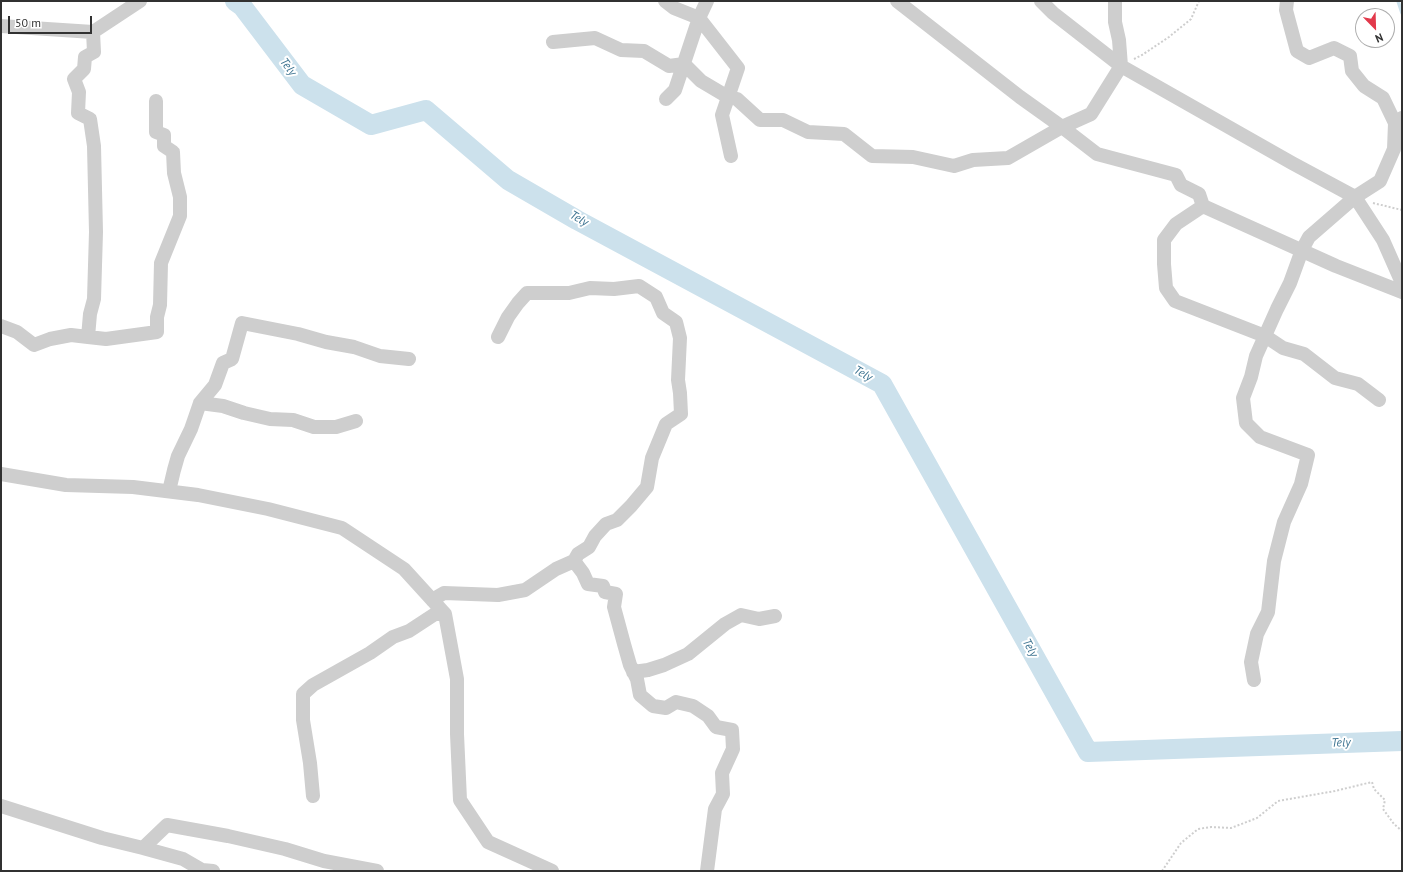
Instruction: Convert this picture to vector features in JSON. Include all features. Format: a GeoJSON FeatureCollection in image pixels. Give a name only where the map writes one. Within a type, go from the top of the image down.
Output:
{"type":"FeatureCollection","features":[{"type":"Feature","properties":{"kind":"street"},"geometry":{"type":"LineString","coordinates":[[1,26],[92,32],[140,1]]}},
{"type":"Feature","properties":{"kind":"street"},"geometry":{"type":"LineString","coordinates":[[665,1],[674,8],[699,18],[738,68],[722,115],[731,156]]}},
{"type":"Feature","properties":{"kind":"street"},"geometry":{"type":"LineString","coordinates":[[666,99],[675,90],[699,18],[707,1]]}},
{"type":"Feature","properties":{"kind":"street"},"geometry":{"type":"LineString","coordinates":[[897,1],[1020,97],[1097,154],[1176,175],[1181,185],[1199,194],[1203,206],[1357,275],[1402,292]]}},
{"type":"Feature","properties":{"kind":"street"},"geometry":{"type":"LineString","coordinates":[[1041,1],[1053,13],[1121,66],[1355,197],[1383,240],[1402,282]]}},
{"type":"Feature","properties":{"kind":"street"},"geometry":{"type":"LineString","coordinates":[[684,64],[701,81],[728,97],[737,99],[760,120],[783,120],[808,132],[844,134],[872,156],[912,157],[954,166],[973,160],[1008,158],[1062,127],[1090,114],[1121,66],[1119,40],[1115,22],[1115,1]]}},
{"type":"Feature","properties":{"kind":"street"},"geometry":{"type":"LineString","coordinates":[[1254,680],[1251,662],[1257,634],[1268,612],[1274,561],[1284,522],[1301,484],[1308,455],[1260,437],[1246,423],[1243,398],[1252,377],[1256,356],[1290,283],[1302,250],[1309,238],[1355,197],[1380,181],[1394,149],[1398,121],[1383,98],[1364,86],[1352,71],[1350,56],[1334,48],[1309,58],[1297,51],[1286,10],[1287,1]]}},
{"type":"Feature","properties":{"kind":"street"},"geometry":{"type":"LineString","coordinates":[[88,337],[90,314],[94,299],[94,254],[96,232],[94,146],[90,119],[78,113],[80,92],[74,79],[84,69],[85,57],[94,52],[92,32]]}},
{"type":"Feature","properties":{"kind":"street"},"geometry":{"type":"LineString","coordinates":[[553,42],[595,38],[621,50],[644,52],[669,66],[684,64]]}},
{"type":"Feature","properties":{"kind":"street"},"geometry":{"type":"LineString","coordinates":[[1,326],[17,332],[34,345],[50,338],[71,335],[106,339],[158,332],[157,316],[160,305],[161,263],[180,216],[180,197],[174,173],[173,152],[164,146],[164,135],[156,132],[156,101]]}},
{"type":"Feature","properties":{"kind":"street"},"geometry":{"type":"LineString","coordinates":[[1203,206],[1176,224],[1164,240],[1166,288],[1175,301],[1265,336],[1283,348],[1304,354],[1335,378],[1358,384],[1379,400]]}},
{"type":"Feature","properties":{"kind":"street"},"geometry":{"type":"LineString","coordinates":[[432,600],[444,593],[498,595],[525,590],[556,569],[574,561],[578,554],[589,547],[595,536],[606,524],[617,520],[631,506],[647,486],[652,458],[666,424],[680,414],[680,393],[678,380],[680,338],[676,322],[663,313],[656,297],[639,286],[590,288],[568,292],[527,293],[508,317],[498,337]]}},
{"type":"Feature","properties":{"kind":"street"},"geometry":{"type":"LineString","coordinates":[[169,491],[178,456],[191,429],[200,403],[214,385],[223,363],[232,359],[242,323],[354,347],[380,356],[409,360]]}},
{"type":"Feature","properties":{"kind":"street"},"geometry":{"type":"LineString","coordinates":[[200,403],[223,406],[270,419],[292,420],[314,427],[336,427],[356,421]]}},
{"type":"Feature","properties":{"kind":"street"},"geometry":{"type":"LineString","coordinates":[[1,474],[66,485],[133,487],[169,491],[268,508],[342,528],[404,569],[445,614],[457,679],[457,734],[460,800],[488,842],[552,871]]}},
{"type":"Feature","properties":{"kind":"street"},"geometry":{"type":"LineString","coordinates":[[574,561],[583,573],[588,584],[603,586],[605,592],[616,594],[614,606],[640,695],[653,706],[666,708],[676,702],[693,706],[708,716],[716,728],[732,730],[733,749],[722,773],[723,794],[715,809],[707,871]]}},
{"type":"Feature","properties":{"kind":"street"},"geometry":{"type":"LineString","coordinates":[[313,796],[310,763],[303,720],[303,694],[313,685],[370,653],[393,637],[408,631],[435,614],[445,614]]}},
{"type":"Feature","properties":{"kind":"street"},"geometry":{"type":"LineString","coordinates":[[633,672],[648,670],[664,665],[688,654],[725,624],[741,615],[759,619],[775,616]]}},
{"type":"Feature","properties":{"kind":"street"},"geometry":{"type":"LineString","coordinates":[[1,806],[102,838],[183,860],[202,870],[213,871]]}},
{"type":"Feature","properties":{"kind":"street"},"geometry":{"type":"LineString","coordinates":[[143,848],[167,825],[228,836],[285,849],[324,861],[377,871]]}},
{"type":"Feature","properties":{"kind":"path"},"geometry":{"type":"LineString","coordinates":[[1121,66],[1142,55],[1169,37],[1191,19],[1199,1]]}},
{"type":"Feature","properties":{"kind":"path"},"geometry":{"type":"LineString","coordinates":[[1355,197],[1402,210]]}},
{"type":"Feature","properties":{"kind":"path"},"geometry":{"type":"LineString","coordinates":[[1162,871],[1181,843],[1198,829],[1211,827],[1231,828],[1257,818],[1278,801],[1335,791],[1372,782],[1374,790],[1385,800],[1383,809],[1394,824],[1402,831]]}},
{"type":"Feature","properties":{"kind":"waterway","name":"Tely"},"geometry":{"type":"LineString","coordinates":[[235,1],[242,6],[302,85],[371,125],[426,110],[508,180],[577,220],[882,384],[1088,752],[1402,741]]}},
{"type":"Feature","properties":{"kind":"waterway"},"geometry":{"type":"LineString","coordinates":[[1398,1],[1402,13]]}}]}
